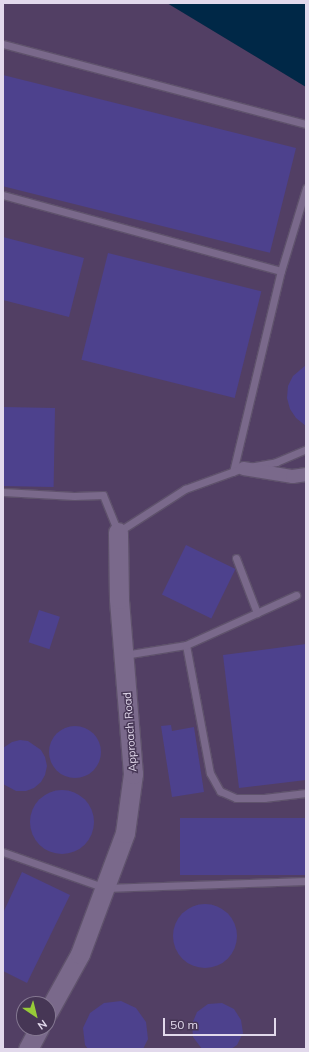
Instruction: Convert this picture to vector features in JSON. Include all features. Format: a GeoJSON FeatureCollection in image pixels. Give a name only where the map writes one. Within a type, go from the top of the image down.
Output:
{"type":"FeatureCollection","features":[{"type":"Feature","properties":{"kind":"main road","name":"Approach Road"},"geometry":{"type":"LineString","coordinates":[[56,998],[80,954],[125,833],[133,774],[119,599],[118,532]]}},
{"type":"Feature","properties":{"kind":"main road"},"geometry":{"type":"LineString","coordinates":[[28,1048],[35,1036]]}},
{"type":"Feature","properties":{"kind":"street"},"geometry":{"type":"LineString","coordinates":[[238,470],[292,476],[306,474]]}},
{"type":"Feature","properties":{"kind":"lane"},"geometry":{"type":"LineString","coordinates":[[3,44],[306,124]]}},
{"type":"Feature","properties":{"kind":"lane"},"geometry":{"type":"LineString","coordinates":[[238,470],[281,271],[306,188]]}},
{"type":"Feature","properties":{"kind":"lane"},"geometry":{"type":"LineString","coordinates":[[3,195],[281,271]]}},
{"type":"Feature","properties":{"kind":"lane"},"geometry":{"type":"LineString","coordinates":[[3,492],[74,496],[103,495],[118,532],[185,489],[238,470],[276,462],[306,449]]}},
{"type":"Feature","properties":{"kind":"lane"},"geometry":{"type":"LineString","coordinates":[[236,558],[257,613]]}},
{"type":"Feature","properties":{"kind":"lane"},"geometry":{"type":"LineString","coordinates":[[124,654],[186,645],[296,595]]}},
{"type":"Feature","properties":{"kind":"lane"},"geometry":{"type":"LineString","coordinates":[[186,645],[210,773],[220,790],[236,798],[264,798],[306,793]]}},
{"type":"Feature","properties":{"kind":"lane"},"geometry":{"type":"LineString","coordinates":[[3,852],[105,888],[306,881]]}},
{"type":"Feature","properties":{"kind":"shaded area"},"geometry":{"type":"Polygon","coordinates":[[[3,3],[167,3],[306,87],[306,1049],[3,1049],[3,3]]]}},
{"type":"Feature","properties":{"kind":"water"},"geometry":{"type":"Polygon","coordinates":[[[167,3],[306,3],[306,87],[167,3]]]}},
{"type":"Feature","properties":{"kind":"building"},"geometry":{"type":"Polygon","coordinates":[[[3,75],[296,148],[270,253],[3,186],[3,75]]]}},
{"type":"Feature","properties":{"kind":"building"},"geometry":{"type":"Polygon","coordinates":[[[3,237],[84,258],[69,317],[3,300],[3,237]]]}},
{"type":"Feature","properties":{"kind":"building"},"geometry":{"type":"Polygon","coordinates":[[[108,253],[261,291],[235,398],[81,360],[108,253]]]}},
{"type":"Feature","properties":{"kind":"building"},"geometry":{"type":"Polygon","coordinates":[[[306,365],[306,426],[296,418],[290,409],[287,398],[288,386],[293,376],[306,365]]]}},
{"type":"Feature","properties":{"kind":"building"},"geometry":{"type":"Polygon","coordinates":[[[3,407],[55,408],[54,487],[3,486],[3,407]]]}},
{"type":"Feature","properties":{"kind":"building"},"geometry":{"type":"Polygon","coordinates":[[[186,545],[235,569],[211,619],[162,594],[186,545]]]}},
{"type":"Feature","properties":{"kind":"building"},"geometry":{"type":"Polygon","coordinates":[[[39,610],[60,617],[49,649],[28,642],[39,610]]]}},
{"type":"Feature","properties":{"kind":"building"},"geometry":{"type":"Polygon","coordinates":[[[306,644],[306,780],[239,788],[223,655],[306,644]]]}},
{"type":"Feature","properties":{"kind":"building"},"geometry":{"type":"Polygon","coordinates":[[[171,725],[172,731],[194,727],[204,792],[172,797],[161,726],[171,725]]]}},
{"type":"Feature","properties":{"kind":"building"},"geometry":{"type":"Polygon","coordinates":[[[75,726],[85,728],[93,734],[99,742],[101,752],[99,762],[93,770],[85,776],[75,778],[65,776],[57,770],[51,762],[49,752],[51,742],[57,734],[65,728],[75,726]]]}},
{"type":"Feature","properties":{"kind":"building"},"geometry":{"type":"Polygon","coordinates":[[[20,740],[28,741],[41,750],[45,757],[47,766],[45,775],[41,782],[34,788],[26,791],[16,791],[3,784],[3,748],[12,742],[20,740]]]}},
{"type":"Feature","properties":{"kind":"building"},"geometry":{"type":"Polygon","coordinates":[[[56,790],[68,790],[85,799],[92,810],[94,822],[92,834],[85,845],[68,854],[56,854],[44,849],[35,840],[30,828],[30,816],[35,804],[44,795],[56,790]]]}},
{"type":"Feature","properties":{"kind":"building"},"geometry":{"type":"Polygon","coordinates":[[[180,818],[306,818],[306,875],[180,875],[180,818]]]}},
{"type":"Feature","properties":{"kind":"building"},"geometry":{"type":"Polygon","coordinates":[[[22,872],[70,895],[27,983],[3,971],[3,913],[22,872]]]}},
{"type":"Feature","properties":{"kind":"building"},"geometry":{"type":"Polygon","coordinates":[[[205,904],[217,906],[228,913],[235,924],[237,936],[235,948],[228,959],[217,966],[205,968],[193,966],[182,959],[175,948],[173,936],[175,924],[182,913],[193,906],[205,904]]]}},
{"type":"Feature","properties":{"kind":"building"},"geometry":{"type":"Polygon","coordinates":[[[121,1001],[136,1008],[146,1022],[148,1039],[143,1049],[88,1049],[85,1045],[83,1028],[90,1013],[104,1003],[121,1001]]]}},
{"type":"Feature","properties":{"kind":"building"},"geometry":{"type":"Polygon","coordinates":[[[222,1003],[234,1009],[241,1020],[243,1033],[237,1045],[231,1049],[202,1049],[193,1037],[192,1024],[197,1012],[208,1004],[222,1003]]]}}]}
